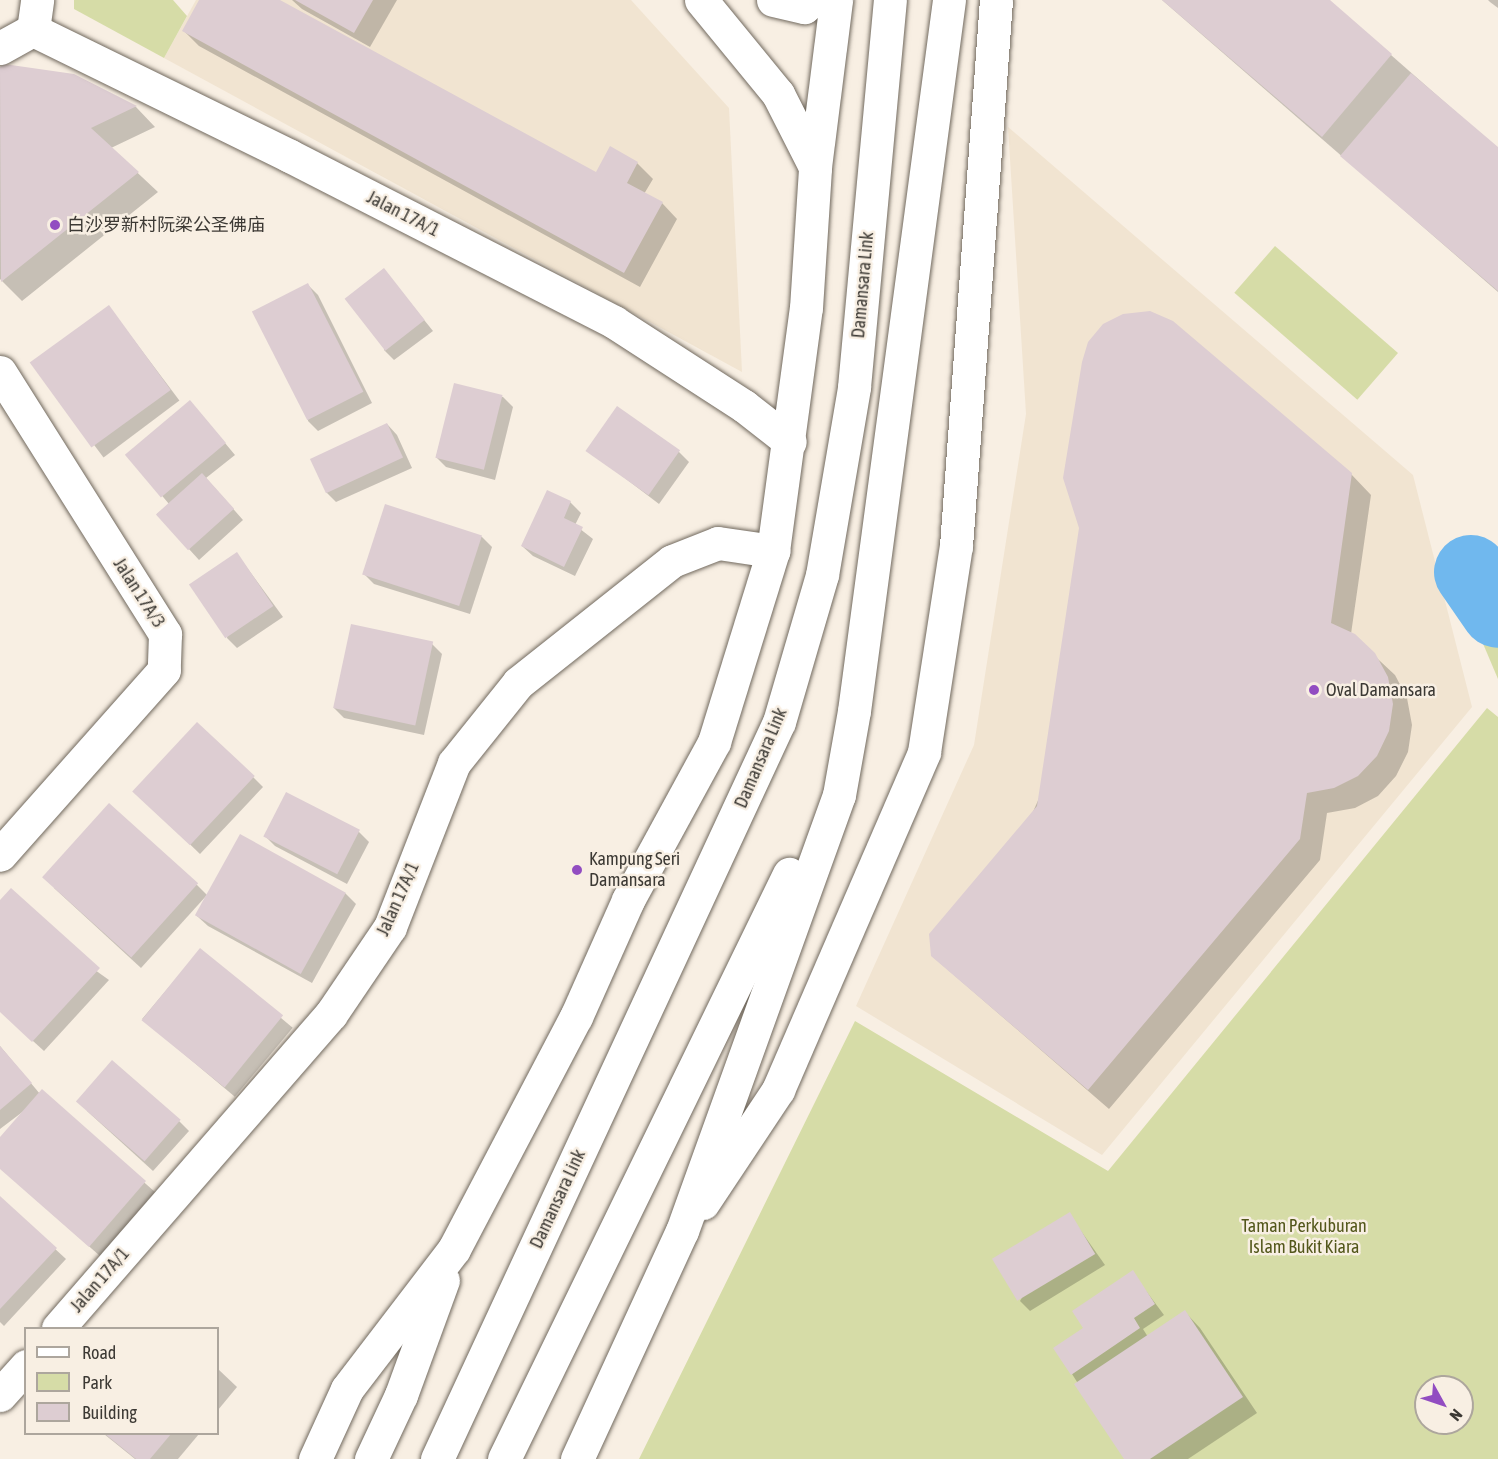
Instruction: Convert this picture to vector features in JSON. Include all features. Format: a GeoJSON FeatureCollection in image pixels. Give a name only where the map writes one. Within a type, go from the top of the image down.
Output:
{"type":"FeatureCollection","features":[{"type":"Feature","properties":{"kind":"main road"},"geometry":{"type":"LineString","coordinates":[[701,0],[778,94],[815,167]]}},
{"type":"Feature","properties":{"kind":"main road"},"geometry":{"type":"LineString","coordinates":[[773,0],[804,7],[813,0]]}},
{"type":"Feature","properties":{"kind":"main road"},"geometry":{"type":"LineString","coordinates":[[371,1459],[401,1395],[454,1250],[576,1017],[628,900],[714,742],[773,551],[790,442],[806,308],[815,167],[836,0]]}},
{"type":"Feature","properties":{"kind":"main road","name":"Damansara Link"},"geometry":{"type":"LineString","coordinates":[[437,1459],[779,722],[822,575],[854,387],[890,0]]}},
{"type":"Feature","properties":{"kind":"main road"},"geometry":{"type":"LineString","coordinates":[[577,1459],[682,1231],[839,795],[854,711],[949,0]]}},
{"type":"Feature","properties":{"kind":"main road"},"geometry":{"type":"LineString","coordinates":[[682,1231],[725,1174],[778,1090],[924,753],[956,546],[996,0]]}},
{"type":"Feature","properties":{"kind":"main road","name":"Jalan 17A/1"},"geometry":{"type":"LineString","coordinates":[[0,48],[35,15],[301,161],[614,322],[744,406],[790,442]]}},
{"type":"Feature","properties":{"kind":"main road","name":"Jalan 17A/3"},"geometry":{"type":"LineString","coordinates":[[0,372],[10,415],[165,634],[164,670],[0,855]]}},
{"type":"Feature","properties":{"kind":"main road","name":"Jalan 17A/1"},"geometry":{"type":"LineString","coordinates":[[60,1327],[331,1014],[390,927],[453,763],[518,683],[672,561],[718,543],[773,551]]}},
{"type":"Feature","properties":{"kind":"main road"},"geometry":{"type":"LineString","coordinates":[[504,1459],[781,894],[854,711]]}},
{"type":"Feature","properties":{"kind":"main road"},"geometry":{"type":"LineString","coordinates":[[295,1459],[454,1250]]}},
{"type":"Feature","properties":{"kind":"main road"},"geometry":{"type":"LineString","coordinates":[[0,1395],[24,1368]]}},
{"type":"Feature","properties":{"kind":"main road"},"geometry":{"type":"LineString","coordinates":[[315,1459],[347,1389]]}},
{"type":"Feature","properties":{"kind":"shaded area"},"geometry":{"type":"Polygon","coordinates":[[[196,0],[631,0],[729,108],[742,372],[164,58],[196,0]]]}},
{"type":"Feature","properties":{"kind":"shaded area"},"geometry":{"type":"Polygon","coordinates":[[[1008,127],[1413,475],[1472,707],[1102,1155],[856,1006],[974,745],[1026,414],[1008,127]]]}},
{"type":"Feature","properties":{"kind":"green space"},"geometry":{"type":"Polygon","coordinates":[[[74,0],[173,0],[187,16],[164,58],[74,9],[74,0]]]}},
{"type":"Feature","properties":{"kind":"green space"},"geometry":{"type":"Polygon","coordinates":[[[1275,246],[1398,353],[1357,400],[1234,293],[1275,246]]]}},
{"type":"Feature","properties":{"kind":"green space"},"geometry":{"type":"Polygon","coordinates":[[[1498,588],[1498,679],[1473,620],[1498,588]]]}},
{"type":"Feature","properties":{"kind":"green space","name":"Taman Perkuburan Islam Bukit Kiara"},"geometry":{"type":"Polygon","coordinates":[[[1487,708],[1498,717],[1498,1459],[639,1459],[855,1021],[1108,1171],[1487,708]]]}},
{"type":"Feature","properties":{"kind":"building"},"geometry":{"type":"Polygon","coordinates":[[[199,0],[280,0],[596,172],[610,146],[638,162],[627,183],[663,202],[624,273],[182,31],[199,0]]]}},
{"type":"Feature","properties":{"kind":"building"},"geometry":{"type":"Polygon","coordinates":[[[295,0],[373,0],[354,33],[295,0]]]}},
{"type":"Feature","properties":{"kind":"building"},"geometry":{"type":"Polygon","coordinates":[[[1162,0],[1330,0],[1392,54],[1322,137],[1162,0]]]}},
{"type":"Feature","properties":{"kind":"building","name":"白沙罗新村阮梁公圣佛庙"},"geometry":{"type":"Polygon","coordinates":[[[4,64],[74,74],[137,106],[91,128],[139,172],[1,282],[0,67],[4,64]]]}},
{"type":"Feature","properties":{"kind":"building"},"geometry":{"type":"Polygon","coordinates":[[[1411,73],[1498,147],[1498,291],[1340,156],[1411,73]]]}},
{"type":"Feature","properties":{"kind":"building"},"geometry":{"type":"Polygon","coordinates":[[[384,268],[425,320],[385,351],[345,299],[384,268]]]}},
{"type":"Feature","properties":{"kind":"building"},"geometry":{"type":"Polygon","coordinates":[[[308,283],[363,392],[307,420],[252,312],[308,283]]]}},
{"type":"Feature","properties":{"kind":"building"},"geometry":{"type":"Polygon","coordinates":[[[109,305],[171,390],[91,448],[30,363],[109,305]]]}},
{"type":"Feature","properties":{"kind":"building","name":"Oval Damansara"},"geometry":{"type":"Polygon","coordinates":[[[1150,311],[1173,321],[1352,473],[1331,623],[1355,634],[1375,653],[1388,677],[1393,704],[1389,731],[1377,756],[1358,776],[1334,788],[1307,793],[1300,839],[1088,1090],[931,956],[929,934],[1037,806],[1079,528],[1063,478],[1082,362],[1088,342],[1103,324],[1123,314],[1150,311]]]}},
{"type":"Feature","properties":{"kind":"building"},"geometry":{"type":"Polygon","coordinates":[[[454,383],[503,395],[484,470],[435,458],[454,383]]]}},
{"type":"Feature","properties":{"kind":"building"},"geometry":{"type":"Polygon","coordinates":[[[190,400],[226,443],[161,498],[125,455],[190,400]]]}},
{"type":"Feature","properties":{"kind":"building"},"geometry":{"type":"Polygon","coordinates":[[[617,406],[680,450],[649,495],[585,451],[617,406]]]}},
{"type":"Feature","properties":{"kind":"building"},"geometry":{"type":"Polygon","coordinates":[[[387,423],[403,457],[326,493],[310,459],[387,423]]]}},
{"type":"Feature","properties":{"kind":"building"},"geometry":{"type":"Polygon","coordinates":[[[202,473],[234,509],[188,550],[156,514],[202,473]]]}},
{"type":"Feature","properties":{"kind":"building"},"geometry":{"type":"Polygon","coordinates":[[[547,490],[571,501],[564,518],[583,527],[564,567],[521,546],[547,490]]]}},
{"type":"Feature","properties":{"kind":"building"},"geometry":{"type":"Polygon","coordinates":[[[385,504],[482,536],[459,606],[362,574],[385,504]]]}},
{"type":"Feature","properties":{"kind":"building"},"geometry":{"type":"Polygon","coordinates":[[[237,552],[273,606],[225,638],[189,584],[237,552]]]}},
{"type":"Feature","properties":{"kind":"building"},"geometry":{"type":"Polygon","coordinates":[[[351,624],[433,641],[415,726],[333,708],[351,624]]]}},
{"type":"Feature","properties":{"kind":"building"},"geometry":{"type":"Polygon","coordinates":[[[197,722],[255,776],[190,845],[132,791],[197,722]]]}},
{"type":"Feature","properties":{"kind":"building"},"geometry":{"type":"Polygon","coordinates":[[[286,792],[360,830],[337,874],[263,837],[286,792]]]}},
{"type":"Feature","properties":{"kind":"building"},"geometry":{"type":"Polygon","coordinates":[[[109,803],[198,883],[131,958],[42,877],[109,803]]]}},
{"type":"Feature","properties":{"kind":"building"},"geometry":{"type":"Polygon","coordinates":[[[240,834],[346,893],[301,974],[195,915],[240,834]]]}},
{"type":"Feature","properties":{"kind":"building"},"geometry":{"type":"Polygon","coordinates":[[[11,888],[100,968],[32,1042],[0,1012],[0,900],[11,888]]]}},
{"type":"Feature","properties":{"kind":"building"},"geometry":{"type":"Polygon","coordinates":[[[200,948],[283,1015],[225,1088],[141,1020],[200,948]]]}},
{"type":"Feature","properties":{"kind":"building"},"geometry":{"type":"Polygon","coordinates":[[[0,1046],[32,1083],[0,1110],[0,1046]]]}},
{"type":"Feature","properties":{"kind":"building"},"geometry":{"type":"Polygon","coordinates":[[[112,1060],[181,1120],[145,1161],[76,1102],[112,1060]]]}},
{"type":"Feature","properties":{"kind":"building"},"geometry":{"type":"Polygon","coordinates":[[[42,1089],[146,1181],[89,1247],[0,1169],[0,1137],[42,1089]]]}},
{"type":"Feature","properties":{"kind":"building"},"geometry":{"type":"Polygon","coordinates":[[[0,1196],[57,1248],[0,1309],[0,1196]]]}},
{"type":"Feature","properties":{"kind":"building"},"geometry":{"type":"Polygon","coordinates":[[[1070,1212],[1095,1254],[1017,1301],[992,1259],[1070,1212]]]}},
{"type":"Feature","properties":{"kind":"building"},"geometry":{"type":"Polygon","coordinates":[[[1133,1270],[1155,1304],[1134,1318],[1140,1328],[1071,1375],[1053,1348],[1083,1328],[1072,1311],[1133,1270]]]}},
{"type":"Feature","properties":{"kind":"building"},"geometry":{"type":"Polygon","coordinates":[[[1185,1310],[1243,1397],[1150,1459],[1124,1459],[1074,1384],[1185,1310]]]}},
{"type":"Feature","properties":{"kind":"building"},"geometry":{"type":"Polygon","coordinates":[[[106,1435],[170,1435],[150,1459],[136,1459],[106,1435]]]}},
{"type":"Feature","properties":{"kind":"waterway"},"geometry":{"type":"LineString","coordinates":[[1471,572],[1498,611]]}},
{"type":"Feature","properties":{"kind":"place","name":"白沙罗新村阮梁公圣佛庙"},"geometry":{"type":"Point","coordinates":[55,225]}},
{"type":"Feature","properties":{"kind":"place","name":"Oval Damansara"},"geometry":{"type":"Point","coordinates":[1314,690]}},
{"type":"Feature","properties":{"kind":"place","name":"Kampung Seri Damansara"},"geometry":{"type":"Point","coordinates":[577,870]}}]}
